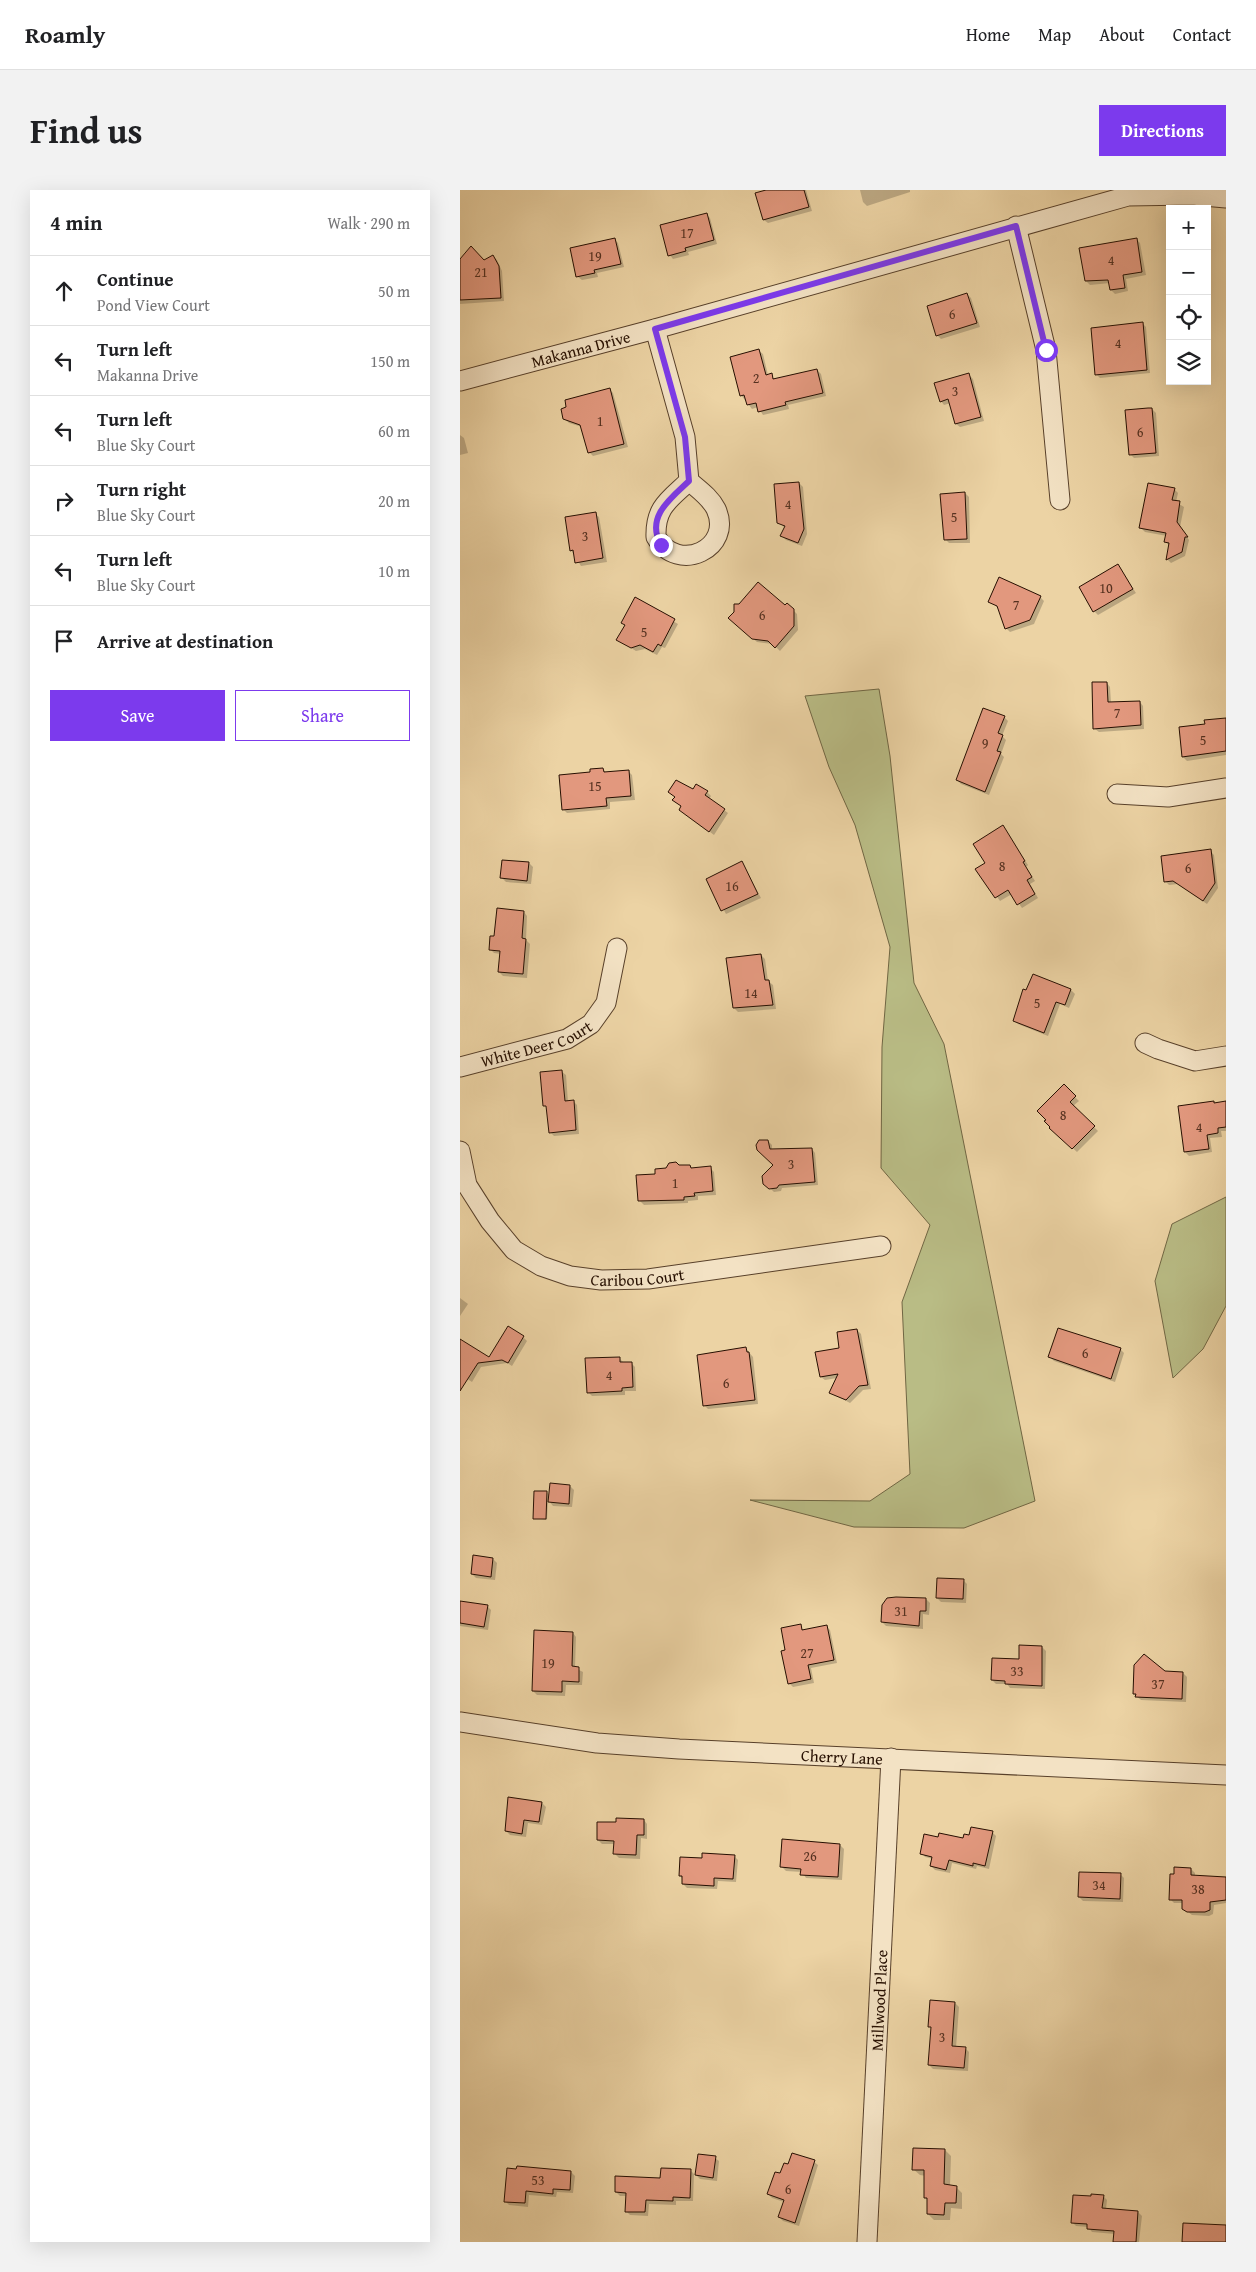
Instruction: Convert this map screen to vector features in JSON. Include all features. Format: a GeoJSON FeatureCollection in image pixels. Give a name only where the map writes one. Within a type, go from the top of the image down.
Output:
{"type":"FeatureCollection","features":[{"type":"Feature","properties":{"kind":"street","name":"Makanna Drive"},"geometry":{"type":"LineString","coordinates":[[460,381],[655,329],[1128,196],[1192,195],[1226,198]]}},
{"type":"Feature","properties":{"kind":"street"},"geometry":{"type":"LineString","coordinates":[[1016,226],[1046,350],[1060,500]]}},
{"type":"Feature","properties":{"kind":"street"},"geometry":{"type":"LineString","coordinates":[[655,329],[685,437],[689,481]]}},
{"type":"Feature","properties":{"kind":"street"},"geometry":{"type":"LineString","coordinates":[[1117,794],[1168,797],[1226,788]]}},
{"type":"Feature","properties":{"kind":"street","name":"White Deer Court"},"geometry":{"type":"LineString","coordinates":[[460,1066],[567,1039],[591,1024],[606,1003],[617,948]]}},
{"type":"Feature","properties":{"kind":"street"},"geometry":{"type":"LineString","coordinates":[[1145,1043],[1158,1050],[1195,1060],[1226,1056]]}},
{"type":"Feature","properties":{"kind":"street","name":"Caribou Court"},"geometry":{"type":"LineString","coordinates":[[460,1152],[467,1185],[490,1222],[514,1250],[541,1266],[570,1276],[601,1280],[648,1279],[881,1246]]}},
{"type":"Feature","properties":{"kind":"street","name":"Cherry Lane"},"geometry":{"type":"LineString","coordinates":[[460,1722],[597,1743],[679,1749],[1226,1775]]}},
{"type":"Feature","properties":{"kind":"street","name":"Millwood Place"},"geometry":{"type":"LineString","coordinates":[[867,2242],[891,1758]]}},
{"type":"Feature","properties":{"kind":"green space"},"geometry":{"type":"Polygon","coordinates":[[[879,689],[890,756],[914,983],[944,1044],[1035,1501],[964,1528],[854,1527],[750,1500],[870,1501],[910,1474],[902,1302],[930,1225],[881,1168],[882,1047],[890,947],[855,825],[829,767],[805,696],[879,689]]]}},
{"type":"Feature","properties":{"kind":"green space"},"geometry":{"type":"Polygon","coordinates":[[[1226,1197],[1226,1306],[1203,1349],[1173,1378],[1155,1281],[1172,1224],[1226,1197]]]}},
{"type":"Feature","properties":{"kind":"building"},"geometry":{"type":"Polygon","coordinates":[[[766,190],[804,190],[809,207],[763,220],[755,193],[766,190]]]}},
{"type":"Feature","properties":{"kind":"building"},"geometry":{"type":"Polygon","coordinates":[[[707,213],[714,240],[685,248],[686,251],[668,256],[660,225],[707,213]]]}},
{"type":"Feature","properties":{"kind":"building"},"geometry":{"type":"Polygon","coordinates":[[[615,238],[621,264],[594,270],[595,273],[576,277],[570,248],[615,238]]]}},
{"type":"Feature","properties":{"kind":"building"},"geometry":{"type":"Polygon","coordinates":[[[1137,238],[1142,272],[1123,275],[1125,288],[1110,290],[1108,280],[1085,281],[1079,248],[1137,238]]]}},
{"type":"Feature","properties":{"kind":"building"},"geometry":{"type":"Polygon","coordinates":[[[471,246],[484,260],[493,255],[499,266],[501,298],[460,300],[460,259],[471,246]]]}},
{"type":"Feature","properties":{"kind":"building"},"geometry":{"type":"Polygon","coordinates":[[[967,293],[977,323],[936,336],[927,306],[967,293]]]}},
{"type":"Feature","properties":{"kind":"building"},"geometry":{"type":"Polygon","coordinates":[[[1143,322],[1147,370],[1095,375],[1091,328],[1143,322]]]}},
{"type":"Feature","properties":{"kind":"building"},"geometry":{"type":"Polygon","coordinates":[[[759,349],[766,375],[772,373],[773,379],[817,369],[823,393],[785,402],[786,405],[758,412],[756,403],[747,405],[744,395],[740,396],[730,357],[759,349]]]}},
{"type":"Feature","properties":{"kind":"building"},"geometry":{"type":"Polygon","coordinates":[[[969,373],[981,417],[955,424],[948,399],[940,402],[934,383],[969,373]]]}},
{"type":"Feature","properties":{"kind":"building"},"geometry":{"type":"Polygon","coordinates":[[[610,388],[624,444],[588,453],[580,425],[563,419],[561,409],[566,407],[565,400],[610,388]]]}},
{"type":"Feature","properties":{"kind":"building"},"geometry":{"type":"Polygon","coordinates":[[[1152,408],[1156,453],[1129,455],[1125,410],[1152,408]]]}},
{"type":"Feature","properties":{"kind":"building"},"geometry":{"type":"Polygon","coordinates":[[[799,482],[804,529],[798,543],[780,536],[785,526],[777,523],[774,484],[799,482]]]}},
{"type":"Feature","properties":{"kind":"building"},"geometry":{"type":"Polygon","coordinates":[[[1148,483],[1175,488],[1172,500],[1180,501],[1177,522],[1188,537],[1185,537],[1182,552],[1166,560],[1169,543],[1164,542],[1166,533],[1139,528],[1148,483]]]}},
{"type":"Feature","properties":{"kind":"building"},"geometry":{"type":"Polygon","coordinates":[[[965,492],[967,539],[944,540],[940,494],[965,492]]]}},
{"type":"Feature","properties":{"kind":"building"},"geometry":{"type":"Polygon","coordinates":[[[596,512],[603,558],[575,563],[573,550],[570,551],[565,517],[596,512]]]}},
{"type":"Feature","properties":{"kind":"building"},"geometry":{"type":"Polygon","coordinates":[[[1118,564],[1133,589],[1093,612],[1079,587],[1118,564]]]}},
{"type":"Feature","properties":{"kind":"building"},"geometry":{"type":"Polygon","coordinates":[[[999,577],[1041,596],[1030,620],[1005,629],[997,606],[988,602],[999,577]]]}},
{"type":"Feature","properties":{"kind":"building"},"geometry":{"type":"Polygon","coordinates":[[[758,582],[785,605],[787,603],[794,609],[794,626],[775,648],[768,641],[752,639],[728,618],[734,612],[734,604],[739,604],[758,582]]]}},
{"type":"Feature","properties":{"kind":"building"},"geometry":{"type":"Polygon","coordinates":[[[635,597],[675,619],[661,646],[658,644],[653,652],[640,645],[631,648],[616,640],[625,625],[621,623],[635,597]]]}},
{"type":"Feature","properties":{"kind":"building"},"geometry":{"type":"Polygon","coordinates":[[[1092,682],[1107,682],[1108,702],[1140,701],[1141,725],[1093,729],[1092,682]]]}},
{"type":"Feature","properties":{"kind":"building"},"geometry":{"type":"Polygon","coordinates":[[[983,708],[1005,716],[998,733],[1003,735],[997,751],[1001,752],[985,792],[956,780],[983,708]]]}},
{"type":"Feature","properties":{"kind":"building"},"geometry":{"type":"Polygon","coordinates":[[[1226,718],[1226,751],[1182,757],[1179,727],[1205,724],[1204,720],[1226,718]]]}},
{"type":"Feature","properties":{"kind":"building"},"geometry":{"type":"Polygon","coordinates":[[[603,768],[604,772],[629,770],[631,796],[606,798],[607,806],[562,810],[559,775],[590,772],[590,769],[603,768]]]}},
{"type":"Feature","properties":{"kind":"building"},"geometry":{"type":"Polygon","coordinates":[[[676,780],[693,789],[696,784],[708,791],[705,795],[725,809],[709,832],[679,810],[681,806],[672,800],[675,797],[668,792],[676,780]]]}},
{"type":"Feature","properties":{"kind":"building"},"geometry":{"type":"Polygon","coordinates":[[[1003,825],[1025,861],[1023,862],[1032,877],[1027,880],[1035,894],[1017,905],[1008,890],[995,898],[975,869],[985,863],[973,844],[1003,825]]]}},
{"type":"Feature","properties":{"kind":"building"},"geometry":{"type":"Polygon","coordinates":[[[1211,849],[1215,883],[1203,901],[1173,881],[1164,882],[1161,856],[1211,849]]]}},
{"type":"Feature","properties":{"kind":"building"},"geometry":{"type":"Polygon","coordinates":[[[502,860],[529,862],[527,881],[500,878],[502,860]]]}},
{"type":"Feature","properties":{"kind":"building"},"geometry":{"type":"Polygon","coordinates":[[[742,861],[758,894],[721,911],[706,879],[742,861]]]}},
{"type":"Feature","properties":{"kind":"building"},"geometry":{"type":"Polygon","coordinates":[[[497,908],[524,911],[522,938],[526,939],[523,974],[498,972],[500,951],[489,950],[490,936],[494,936],[497,908]]]}},
{"type":"Feature","properties":{"kind":"building"},"geometry":{"type":"Polygon","coordinates":[[[761,954],[765,980],[769,980],[773,1005],[733,1008],[726,958],[761,954]]]}},
{"type":"Feature","properties":{"kind":"building"},"geometry":{"type":"Polygon","coordinates":[[[1033,974],[1071,989],[1065,1005],[1056,1002],[1044,1033],[1013,1021],[1023,989],[1026,990],[1033,974]]]}},
{"type":"Feature","properties":{"kind":"building"},"geometry":{"type":"Polygon","coordinates":[[[562,1070],[565,1101],[574,1100],[576,1130],[549,1133],[546,1106],[543,1106],[540,1072],[562,1070]]]}},
{"type":"Feature","properties":{"kind":"building"},"geometry":{"type":"Polygon","coordinates":[[[1064,1084],[1076,1096],[1070,1102],[1095,1126],[1072,1149],[1049,1128],[1044,1121],[1046,1120],[1037,1111],[1064,1084]]]}},
{"type":"Feature","properties":{"kind":"building"},"geometry":{"type":"Polygon","coordinates":[[[1214,1101],[1214,1103],[1226,1101],[1226,1127],[1218,1128],[1218,1133],[1207,1135],[1209,1149],[1184,1152],[1178,1106],[1214,1101]]]}},
{"type":"Feature","properties":{"kind":"building"},"geometry":{"type":"Polygon","coordinates":[[[759,1140],[768,1140],[770,1149],[812,1148],[815,1182],[779,1185],[777,1188],[769,1189],[763,1184],[762,1176],[773,1165],[757,1150],[756,1145],[759,1140]]]}},
{"type":"Feature","properties":{"kind":"building"},"geometry":{"type":"Polygon","coordinates":[[[676,1162],[679,1165],[690,1165],[691,1168],[711,1166],[713,1191],[694,1193],[695,1196],[684,1197],[684,1200],[638,1201],[636,1175],[655,1174],[655,1169],[666,1168],[669,1163],[676,1162]]]}},
{"type":"Feature","properties":{"kind":"building"},"geometry":{"type":"Polygon","coordinates":[[[508,1326],[524,1336],[508,1363],[502,1360],[478,1363],[460,1391],[460,1339],[489,1357],[508,1326]]]}},
{"type":"Feature","properties":{"kind":"building"},"geometry":{"type":"Polygon","coordinates":[[[1058,1328],[1121,1348],[1111,1379],[1048,1357],[1058,1328]]]}},
{"type":"Feature","properties":{"kind":"building"},"geometry":{"type":"Polygon","coordinates":[[[857,1329],[868,1385],[859,1386],[846,1400],[829,1393],[838,1374],[820,1377],[815,1352],[839,1348],[837,1332],[857,1329]]]}},
{"type":"Feature","properties":{"kind":"building"},"geometry":{"type":"Polygon","coordinates":[[[746,1347],[747,1352],[749,1352],[755,1400],[703,1406],[697,1355],[746,1347]]]}},
{"type":"Feature","properties":{"kind":"building"},"geometry":{"type":"Polygon","coordinates":[[[620,1357],[620,1362],[632,1362],[633,1387],[622,1388],[622,1391],[587,1393],[585,1358],[620,1357]]]}},
{"type":"Feature","properties":{"kind":"building"},"geometry":{"type":"Polygon","coordinates":[[[550,1483],[570,1485],[569,1504],[548,1502],[550,1483]]]}},
{"type":"Feature","properties":{"kind":"building"},"geometry":{"type":"Polygon","coordinates":[[[534,1491],[547,1491],[546,1519],[533,1519],[534,1491]]]}},
{"type":"Feature","properties":{"kind":"building"},"geometry":{"type":"Polygon","coordinates":[[[473,1555],[493,1558],[491,1577],[471,1574],[473,1555]]]}},
{"type":"Feature","properties":{"kind":"building"},"geometry":{"type":"Polygon","coordinates":[[[937,1578],[964,1579],[963,1599],[936,1598],[937,1578]]]}},
{"type":"Feature","properties":{"kind":"building"},"geometry":{"type":"Polygon","coordinates":[[[887,1598],[926,1598],[926,1611],[920,1611],[919,1626],[881,1622],[882,1605],[887,1598]]]}},
{"type":"Feature","properties":{"kind":"building"},"geometry":{"type":"Polygon","coordinates":[[[460,1601],[488,1605],[484,1627],[460,1623],[460,1601]]]}},
{"type":"Feature","properties":{"kind":"building"},"geometry":{"type":"Polygon","coordinates":[[[801,1624],[802,1630],[827,1625],[834,1660],[808,1665],[811,1679],[788,1684],[781,1651],[785,1650],[781,1628],[801,1624]]]}},
{"type":"Feature","properties":{"kind":"building"},"geometry":{"type":"Polygon","coordinates":[[[534,1630],[573,1632],[572,1666],[579,1667],[579,1682],[562,1681],[562,1692],[532,1691],[534,1630]]]}},
{"type":"Feature","properties":{"kind":"building"},"geometry":{"type":"Polygon","coordinates":[[[1019,1645],[1042,1646],[1042,1686],[1005,1684],[1005,1681],[991,1680],[992,1658],[1019,1659],[1019,1645]]]}},
{"type":"Feature","properties":{"kind":"building"},"geometry":{"type":"Polygon","coordinates":[[[1144,1654],[1165,1671],[1183,1672],[1182,1699],[1135,1697],[1136,1694],[1133,1694],[1134,1665],[1144,1654]]]}},
{"type":"Feature","properties":{"kind":"building"},"geometry":{"type":"Polygon","coordinates":[[[508,1797],[542,1802],[539,1822],[524,1820],[522,1834],[505,1831],[508,1797]]]}},
{"type":"Feature","properties":{"kind":"building"},"geometry":{"type":"Polygon","coordinates":[[[616,1818],[644,1819],[644,1835],[637,1835],[636,1855],[613,1854],[614,1841],[597,1840],[597,1822],[616,1822],[616,1818]]]}},
{"type":"Feature","properties":{"kind":"building"},"geometry":{"type":"Polygon","coordinates":[[[971,1827],[993,1831],[985,1866],[973,1863],[973,1866],[949,1860],[946,1870],[930,1866],[932,1857],[920,1854],[924,1834],[938,1837],[939,1833],[963,1838],[964,1834],[969,1835],[971,1827]]]}},
{"type":"Feature","properties":{"kind":"building"},"geometry":{"type":"Polygon","coordinates":[[[782,1839],[840,1844],[838,1877],[800,1875],[801,1869],[780,1867],[782,1839]]]}},
{"type":"Feature","properties":{"kind":"building"},"geometry":{"type":"Polygon","coordinates":[[[702,1853],[735,1855],[733,1879],[714,1878],[714,1886],[682,1884],[682,1876],[679,1876],[680,1857],[702,1858],[702,1853]]]}},
{"type":"Feature","properties":{"kind":"building"},"geometry":{"type":"Polygon","coordinates":[[[1174,1867],[1191,1868],[1191,1875],[1226,1877],[1226,1900],[1210,1902],[1210,1910],[1205,1912],[1187,1912],[1182,1909],[1182,1900],[1169,1900],[1170,1874],[1174,1874],[1174,1867]]]}},
{"type":"Feature","properties":{"kind":"building"},"geometry":{"type":"Polygon","coordinates":[[[1079,1872],[1121,1873],[1120,1899],[1078,1897],[1079,1872]]]}},
{"type":"Feature","properties":{"kind":"building"},"geometry":{"type":"Polygon","coordinates":[[[930,2000],[955,2002],[952,2046],[966,2047],[964,2068],[928,2065],[931,2027],[928,2027],[930,2000]]]}},
{"type":"Feature","properties":{"kind":"building"},"geometry":{"type":"Polygon","coordinates":[[[913,2148],[945,2149],[944,2184],[957,2186],[956,2203],[945,2203],[944,2215],[927,2214],[927,2198],[924,2198],[924,2170],[912,2170],[913,2148]]]}},
{"type":"Feature","properties":{"kind":"building"},"geometry":{"type":"Polygon","coordinates":[[[792,2153],[815,2160],[795,2223],[778,2217],[784,2200],[767,2194],[775,2172],[780,2173],[784,2163],[788,2164],[792,2153]]]}},
{"type":"Feature","properties":{"kind":"building"},"geometry":{"type":"Polygon","coordinates":[[[698,2154],[716,2156],[713,2178],[695,2175],[698,2154]]]}},
{"type":"Feature","properties":{"kind":"building"},"geometry":{"type":"Polygon","coordinates":[[[517,2166],[571,2171],[570,2190],[553,2189],[553,2194],[526,2191],[525,2203],[504,2202],[507,2168],[516,2169],[517,2166]]]}},
{"type":"Feature","properties":{"kind":"building"},"geometry":{"type":"Polygon","coordinates":[[[661,2168],[691,2169],[690,2198],[673,2197],[673,2201],[646,2200],[645,2212],[625,2212],[626,2193],[615,2192],[615,2176],[660,2178],[661,2168]]]}},
{"type":"Feature","properties":{"kind":"building"},"geometry":{"type":"Polygon","coordinates":[[[1091,2194],[1104,2195],[1102,2208],[1138,2211],[1136,2242],[1113,2242],[1114,2231],[1087,2229],[1087,2224],[1071,2223],[1073,2195],[1091,2196],[1091,2194]]]}},
{"type":"Feature","properties":{"kind":"building"},"geometry":{"type":"Polygon","coordinates":[[[1183,2223],[1226,2225],[1226,2242],[1182,2242],[1183,2223]]]}},
{"type":"Feature","properties":{"kind":"route"},"geometry":{"type":"LineString","coordinates":[[661,545],[656,537],[658,515],[662,506],[689,481],[685,437],[655,329],[1016,226],[1046,350]]}}]}
